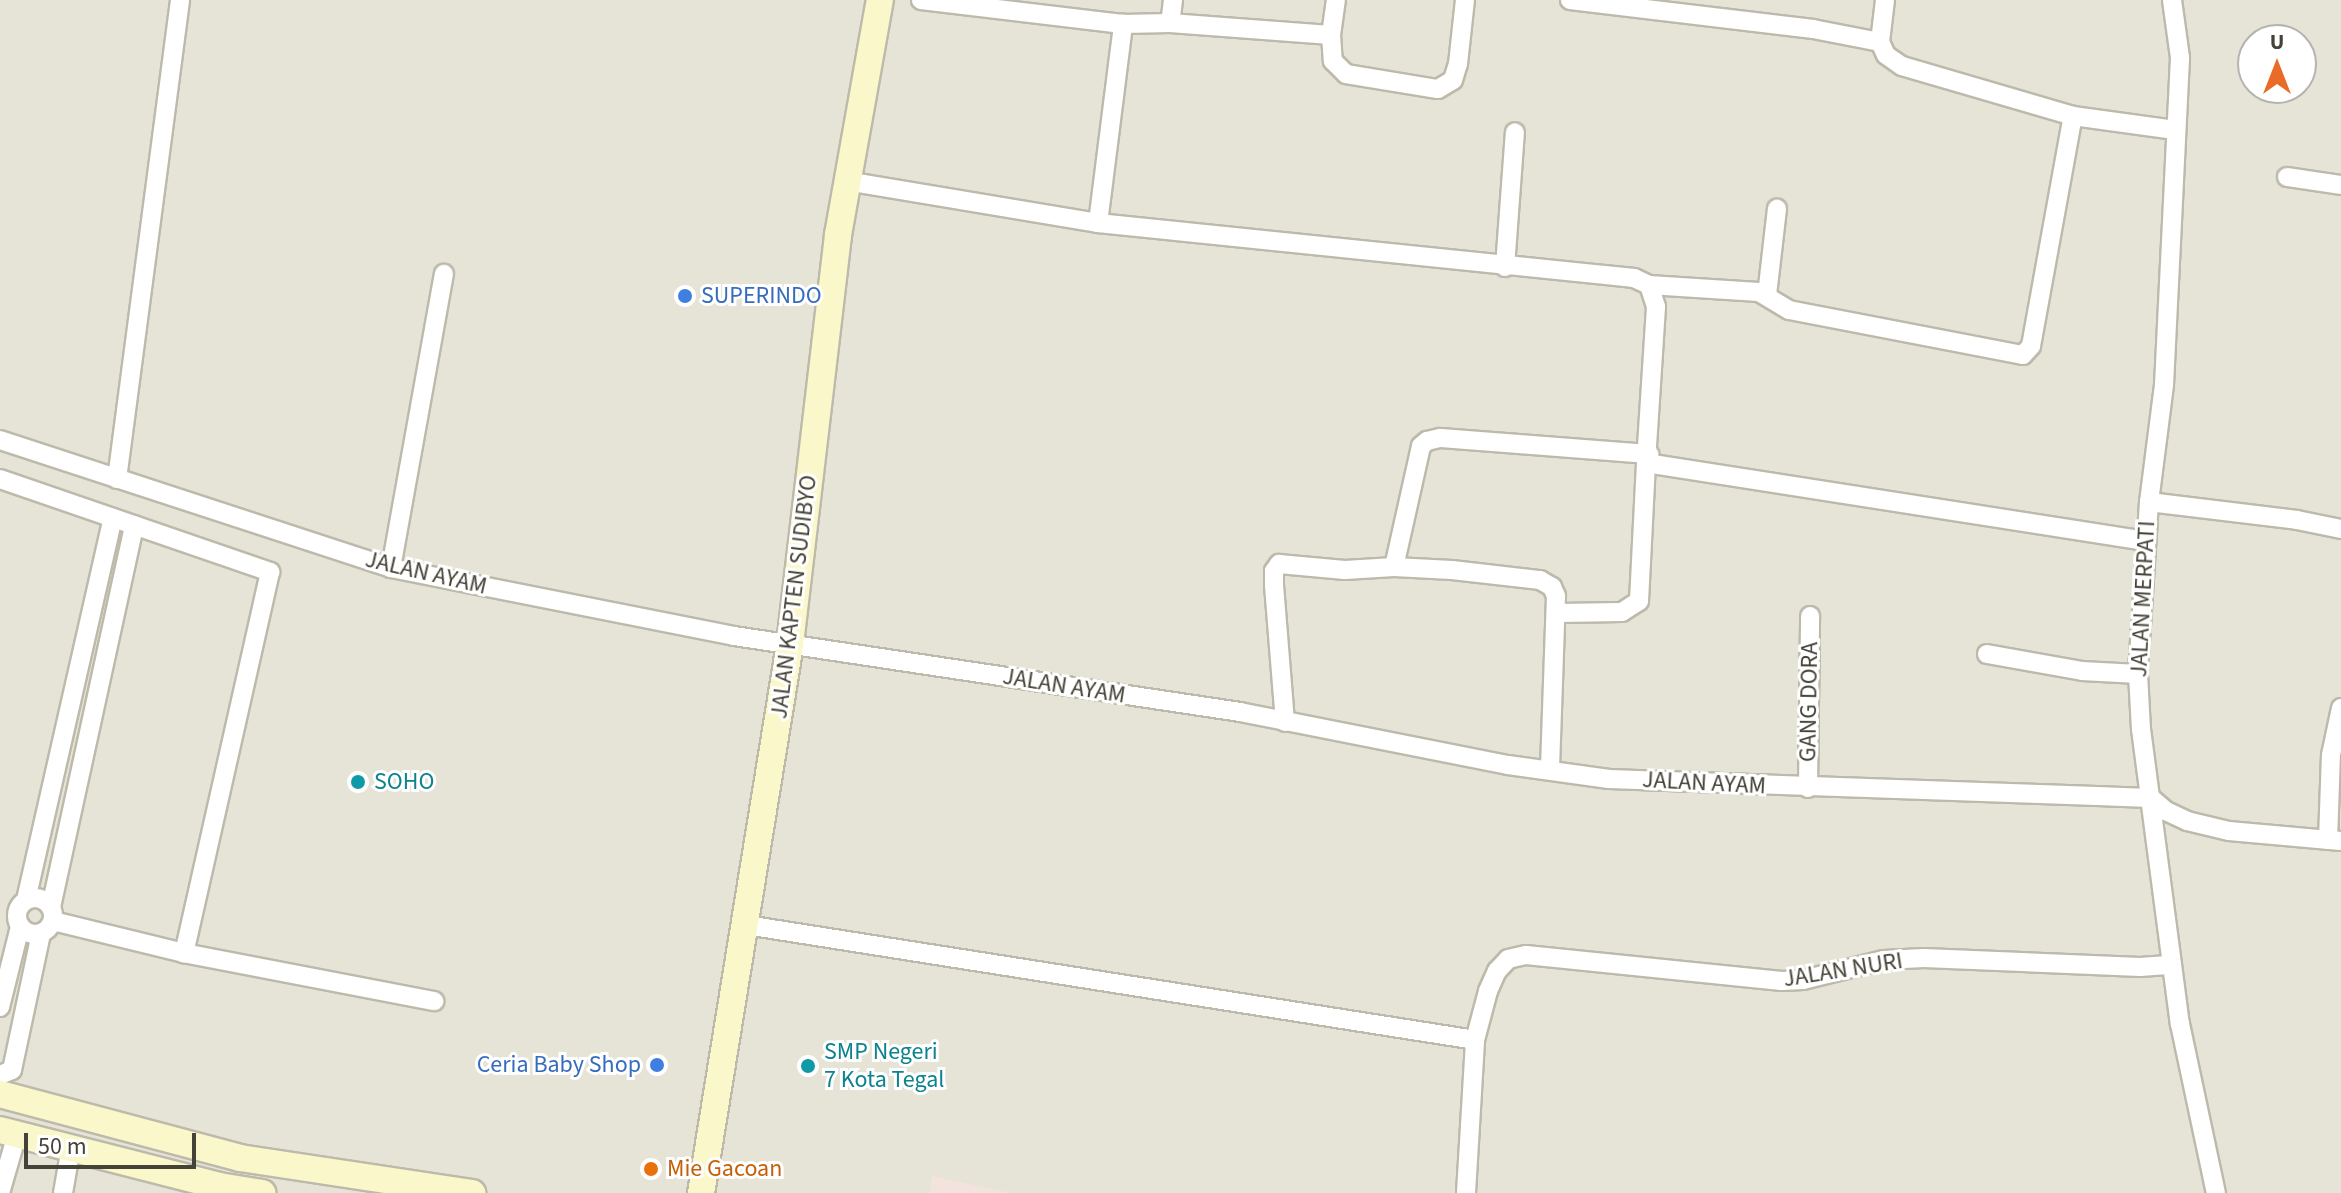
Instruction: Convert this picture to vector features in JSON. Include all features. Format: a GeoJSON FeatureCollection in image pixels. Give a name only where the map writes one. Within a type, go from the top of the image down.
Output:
{"type":"FeatureCollection","features":[{"type":"Feature","properties":{"kind":"main road","name":"JALAN KAPTEN SUDIBYO"},"geometry":{"type":"LineString","coordinates":[[701,1193],[790,644],[847,181],[880,0]]}},
{"type":"Feature","properties":{"kind":"main road"},"geometry":{"type":"LineString","coordinates":[[0,1094],[240,1158],[414,1189],[472,1193]]}},
{"type":"Feature","properties":{"kind":"main road"},"geometry":{"type":"LineString","coordinates":[[8,1132],[219,1186],[262,1193]]}},
{"type":"Feature","properties":{"kind":"street"},"geometry":{"type":"LineString","coordinates":[[117,479],[180,0]]}},
{"type":"Feature","properties":{"kind":"street"},"geometry":{"type":"LineString","coordinates":[[921,0],[1123,24],[1170,23],[1331,35]]}},
{"type":"Feature","properties":{"kind":"street"},"geometry":{"type":"LineString","coordinates":[[1170,23],[1173,0]]}},
{"type":"Feature","properties":{"kind":"street"},"geometry":{"type":"LineString","coordinates":[[1336,0],[1331,35],[1333,61],[1346,74],[1438,89],[1453,80],[1458,64],[1465,0]]}},
{"type":"Feature","properties":{"kind":"street"},"geometry":{"type":"LineString","coordinates":[[1570,0],[1813,29],[1880,42]]}},
{"type":"Feature","properties":{"kind":"street"},"geometry":{"type":"LineString","coordinates":[[1885,0],[1880,42],[1886,55],[1902,66],[2073,116],[2175,130]]}},
{"type":"Feature","properties":{"kind":"street","name":"JALAN MERPATI"},"geometry":{"type":"LineString","coordinates":[[2172,0],[2180,58],[2164,385],[2149,502],[2138,674],[2180,1024],[2216,1193]]}},
{"type":"Feature","properties":{"kind":"street"},"geometry":{"type":"LineString","coordinates":[[1098,223],[1123,24]]}},
{"type":"Feature","properties":{"kind":"street"},"geometry":{"type":"LineString","coordinates":[[847,181],[1098,223],[1634,278],[1649,285],[1767,295],[1774,303],[1789,310],[1876,324],[2018,355],[2027,353],[2031,346],[2073,116]]}},
{"type":"Feature","properties":{"kind":"street"},"geometry":{"type":"LineString","coordinates":[[1505,267],[1515,132]]}},
{"type":"Feature","properties":{"kind":"street"},"geometry":{"type":"LineString","coordinates":[[2287,177],[2341,185]]}},
{"type":"Feature","properties":{"kind":"street"},"geometry":{"type":"LineString","coordinates":[[1767,295],[1777,209]]}},
{"type":"Feature","properties":{"kind":"street"},"geometry":{"type":"LineString","coordinates":[[391,568],[444,274]]}},
{"type":"Feature","properties":{"kind":"street"},"geometry":{"type":"LineString","coordinates":[[1557,613],[1622,612],[1639,601],[1656,307],[1649,285]]}},
{"type":"Feature","properties":{"kind":"street"},"geometry":{"type":"LineString","coordinates":[[1394,567],[1421,446],[1440,438],[1648,459],[2146,541]]}},
{"type":"Feature","properties":{"kind":"street","name":"JALAN AYAM"},"geometry":{"type":"LineString","coordinates":[[0,440],[391,568],[734,636],[1240,712],[1609,779],[2151,798]]}},
{"type":"Feature","properties":{"kind":"street"},"geometry":{"type":"LineString","coordinates":[[0,479],[270,572],[184,953]]}},
{"type":"Feature","properties":{"kind":"street"},"geometry":{"type":"LineString","coordinates":[[2149,502],[2297,520],[2341,529]]}},
{"type":"Feature","properties":{"kind":"street"},"geometry":{"type":"LineString","coordinates":[[26,1006],[1,1003],[16,911],[40,838],[113,518]]}},
{"type":"Feature","properties":{"kind":"street"},"geometry":{"type":"LineString","coordinates":[[0,1075],[12,1070],[48,921],[134,525]]}},
{"type":"Feature","properties":{"kind":"street"},"geometry":{"type":"LineString","coordinates":[[1285,722],[1274,571],[1279,564],[1345,570],[1394,567],[1540,580],[1552,587],[1557,613],[1550,770]]}},
{"type":"Feature","properties":{"kind":"street"},"geometry":{"type":"LineString","coordinates":[[100,573],[123,579]]}},
{"type":"Feature","properties":{"kind":"street","name":"GANG DORA"},"geometry":{"type":"LineString","coordinates":[[1808,788],[1810,616]]}},
{"type":"Feature","properties":{"kind":"street"},"geometry":{"type":"LineString","coordinates":[[1987,654],[2082,671],[2138,674]]}},
{"type":"Feature","properties":{"kind":"street"},"geometry":{"type":"LineString","coordinates":[[80,663],[103,670]]}},
{"type":"Feature","properties":{"kind":"street"},"geometry":{"type":"LineString","coordinates":[[2151,798],[2166,811],[2187,821],[2229,831],[2334,841],[2331,755],[2341,708]]}},
{"type":"Feature","properties":{"kind":"street"},"geometry":{"type":"LineString","coordinates":[[58,760],[82,766]]}},
{"type":"Feature","properties":{"kind":"street"},"geometry":{"type":"LineString","coordinates":[[40,838],[65,843]]}},
{"type":"Feature","properties":{"kind":"street"},"geometry":{"type":"LineString","coordinates":[[16,911],[39,898],[48,921]]}},
{"type":"Feature","properties":{"kind":"street"},"geometry":{"type":"LineString","coordinates":[[16,911],[29,934],[48,921],[184,953],[434,1001]]}},
{"type":"Feature","properties":{"kind":"street"},"geometry":{"type":"LineString","coordinates":[[746,925],[1475,1040]]}},
{"type":"Feature","properties":{"kind":"street","name":"JALAN NURI"},"geometry":{"type":"LineString","coordinates":[[1466,1193],[1475,1040],[1482,1006],[1497,971],[1508,959],[1526,955],[1782,981],[1815,978],[1884,960],[1924,958],[2140,967],[2172,965]]}},
{"type":"Feature","properties":{"kind":"street"},"geometry":{"type":"LineString","coordinates":[[0,1193],[8,1132]]}},
{"type":"Feature","properties":{"kind":"street"},"geometry":{"type":"LineString","coordinates":[[63,1193],[71,1147]]}},
{"type":"Feature","properties":{"kind":"shaded area"},"geometry":{"type":"Polygon","coordinates":[[[0,0],[2341,0],[2341,1193],[0,1193],[0,0]]]}},
{"type":"Feature","properties":{"kind":"shaded area"},"geometry":{"type":"Polygon","coordinates":[[[932,1176],[1011,1193],[930,1193],[932,1176]]]}},
{"type":"Feature","properties":{"kind":"place","name":"SUPERINDO"},"geometry":{"type":"Point","coordinates":[685,296]}},
{"type":"Feature","properties":{"kind":"place","name":"SOHO"},"geometry":{"type":"Point","coordinates":[358,782]}},
{"type":"Feature","properties":{"kind":"place","name":"Ceria Baby Shop"},"geometry":{"type":"Point","coordinates":[657,1065]}},
{"type":"Feature","properties":{"kind":"place","name":"SMP Negeri 7 Kota Tegal"},"geometry":{"type":"Point","coordinates":[808,1066]}},
{"type":"Feature","properties":{"kind":"place","name":"Mie Gacoan"},"geometry":{"type":"Point","coordinates":[651,1169]}}]}
